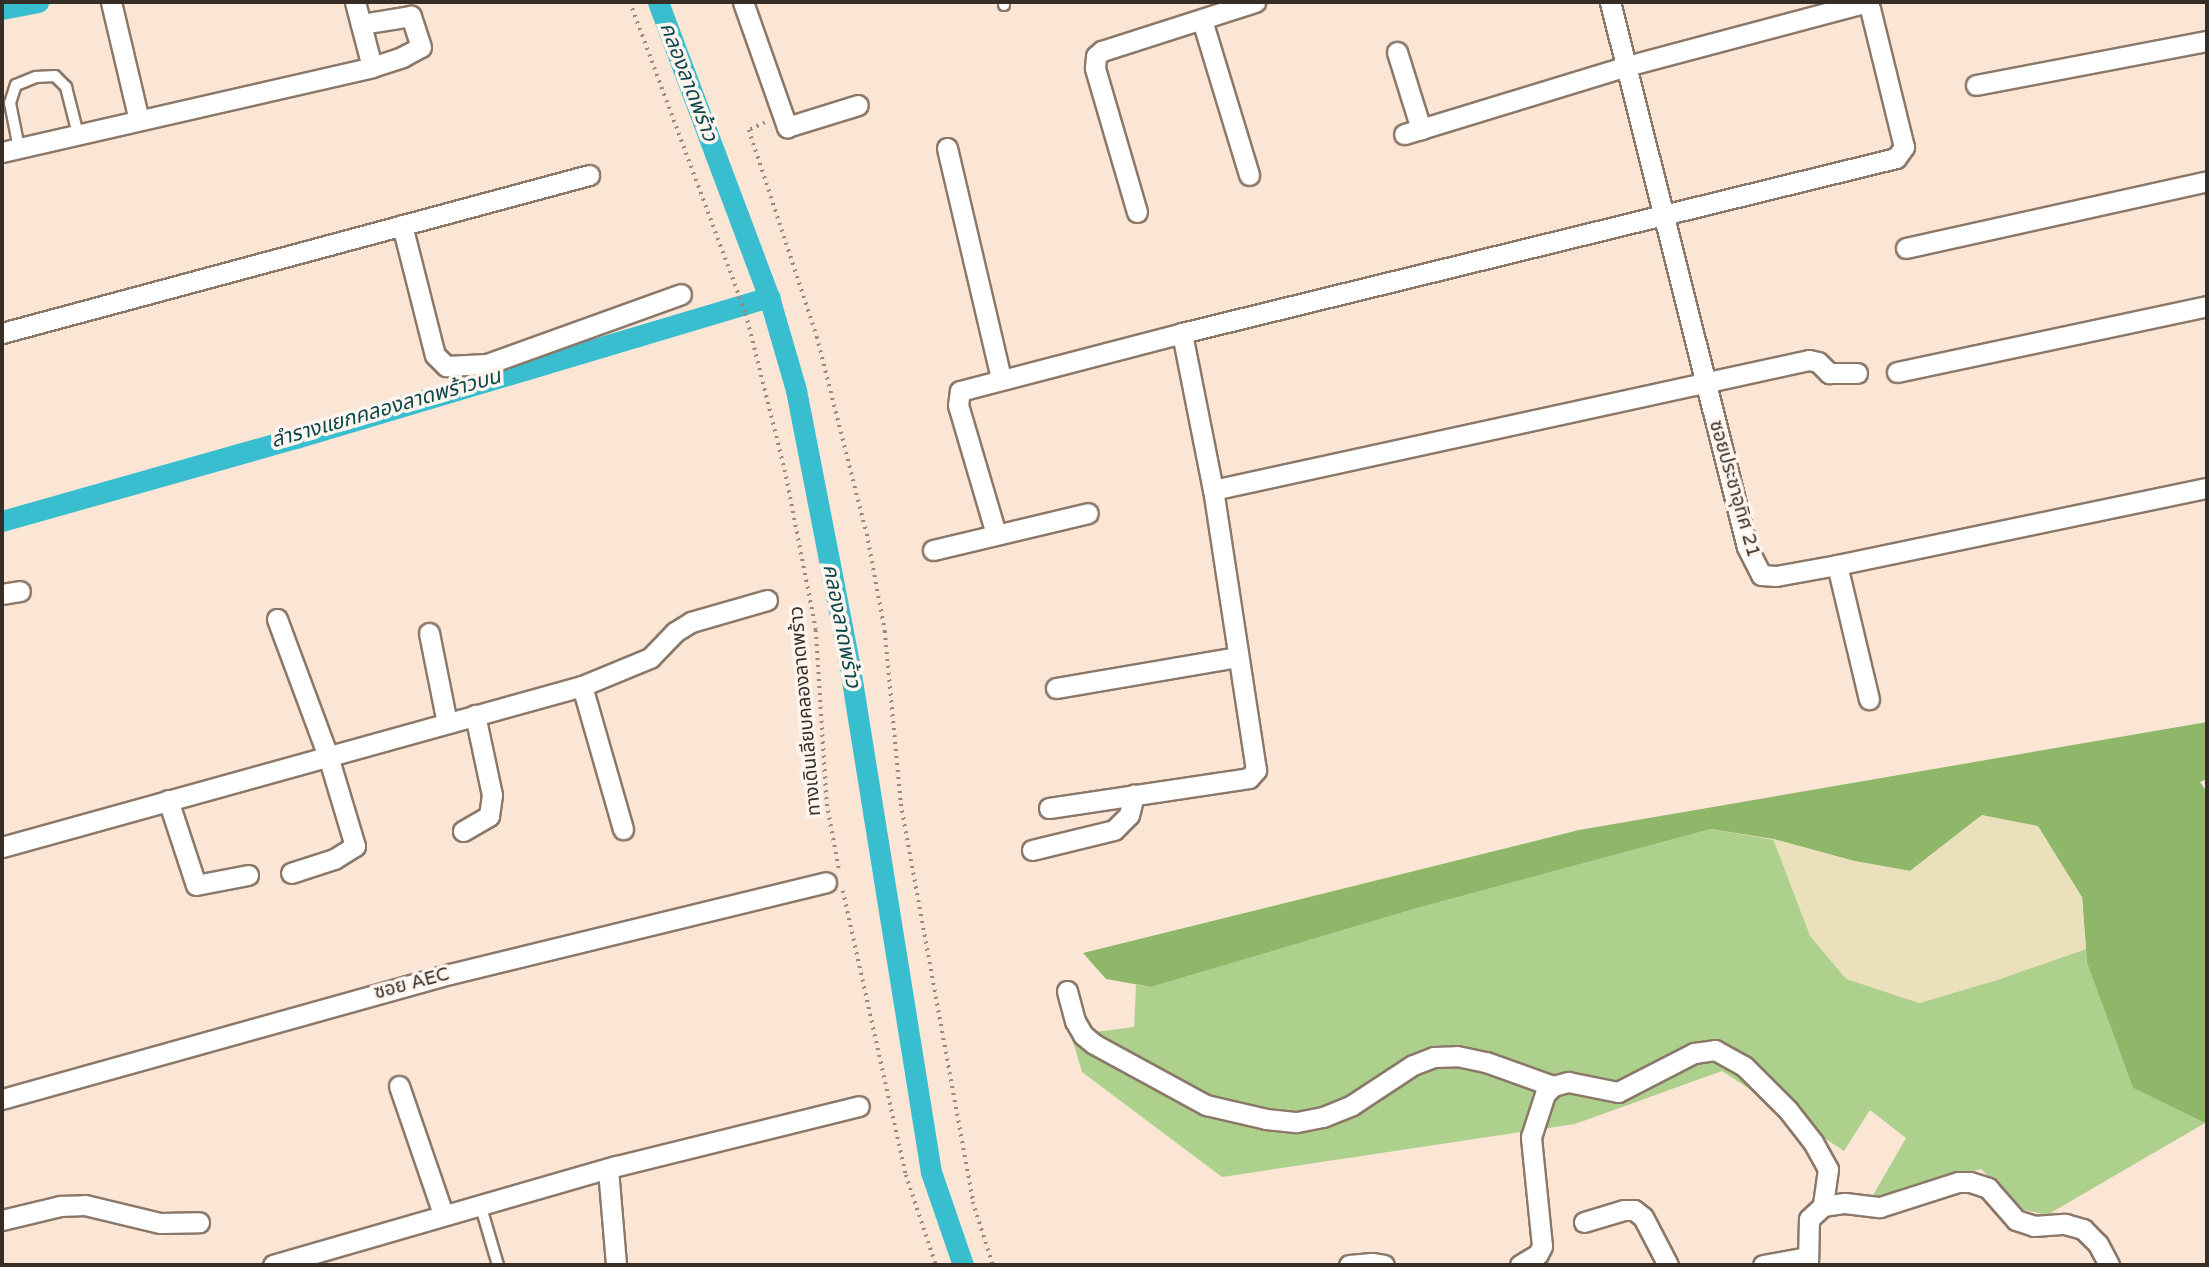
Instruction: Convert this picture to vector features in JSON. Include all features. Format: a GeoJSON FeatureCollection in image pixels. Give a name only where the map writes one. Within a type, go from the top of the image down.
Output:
{"type":"FeatureCollection","features":[{"type":"Feature","properties":{"kind":"street"},"geometry":{"type":"LineString","coordinates":[[111,2],[139,120]]}},
{"type":"Feature","properties":{"kind":"street"},"geometry":{"type":"LineString","coordinates":[[355,2],[372,66]]}},
{"type":"Feature","properties":{"kind":"street"},"geometry":{"type":"LineString","coordinates":[[743,2],[788,127],[858,105]]}},
{"type":"Feature","properties":{"kind":"street"},"geometry":{"type":"LineString","coordinates":[[1137,212],[1094,61],[1102,51],[1255,2]]}},
{"type":"Feature","properties":{"kind":"street","name":"ซอยประชาอุทิศ 21"},"geometry":{"type":"LineString","coordinates":[[1610,2],[1747,547],[1761,575],[1776,576],[1837,565],[2207,488]]}},
{"type":"Feature","properties":{"kind":"street"},"geometry":{"type":"LineString","coordinates":[[996,534],[957,400],[960,391],[966,388],[1896,158],[1904,147],[1867,4],[1627,66],[1413,131],[1397,52]]}},
{"type":"Feature","properties":{"kind":"street"},"geometry":{"type":"LineString","coordinates":[[10,150],[372,66],[420,49],[422,43],[409,15],[361,24]]}},
{"type":"Feature","properties":{"kind":"street"},"geometry":{"type":"LineString","coordinates":[[1202,20],[1249,175]]}},
{"type":"Feature","properties":{"kind":"street"},"geometry":{"type":"LineString","coordinates":[[1976,85],[2207,41]]}},
{"type":"Feature","properties":{"kind":"street"},"geometry":{"type":"LineString","coordinates":[[947,148],[1001,379]]}},
{"type":"Feature","properties":{"kind":"street"},"geometry":{"type":"LineString","coordinates":[[2,333],[589,176]]}},
{"type":"Feature","properties":{"kind":"street"},"geometry":{"type":"LineString","coordinates":[[1906,248],[2207,181]]}},
{"type":"Feature","properties":{"kind":"street"},"geometry":{"type":"LineString","coordinates":[[402,225],[435,355],[446,366],[487,364],[681,294]]}},
{"type":"Feature","properties":{"kind":"street"},"geometry":{"type":"LineString","coordinates":[[1897,372],[2207,306]]}},
{"type":"Feature","properties":{"kind":"street"},"geometry":{"type":"LineString","coordinates":[[1049,807],[1254,775],[1256,763],[1237,657],[1213,489],[1182,333]]}},
{"type":"Feature","properties":{"kind":"street"},"geometry":{"type":"LineString","coordinates":[[1213,489],[1809,360],[1818,362],[1829,373],[1857,373]]}},
{"type":"Feature","properties":{"kind":"street"},"geometry":{"type":"LineString","coordinates":[[933,550],[1088,513]]}},
{"type":"Feature","properties":{"kind":"street"},"geometry":{"type":"LineString","coordinates":[[1837,565],[1869,699]]}},
{"type":"Feature","properties":{"kind":"street"},"geometry":{"type":"LineString","coordinates":[[2,847],[582,686],[650,658],[675,632],[691,622],[767,600]]}},
{"type":"Feature","properties":{"kind":"street"},"geometry":{"type":"LineString","coordinates":[[276,619],[328,756],[355,846],[334,859],[291,873]]}},
{"type":"Feature","properties":{"kind":"street"},"geometry":{"type":"LineString","coordinates":[[429,633],[447,723]]}},
{"type":"Feature","properties":{"kind":"street"},"geometry":{"type":"LineString","coordinates":[[1056,688],[1237,657]]}},
{"type":"Feature","properties":{"kind":"street"},"geometry":{"type":"LineString","coordinates":[[582,686],[623,830]]}},
{"type":"Feature","properties":{"kind":"street"},"geometry":{"type":"LineString","coordinates":[[463,831],[489,816],[492,795],[475,715]]}},
{"type":"Feature","properties":{"kind":"street"},"geometry":{"type":"LineString","coordinates":[[1032,850],[1114,830],[1129,815],[1134,795]]}},
{"type":"Feature","properties":{"kind":"street"},"geometry":{"type":"LineString","coordinates":[[168,800],[196,885],[248,875]]}},
{"type":"Feature","properties":{"kind":"street","name":"ซอย AEC"},"geometry":{"type":"LineString","coordinates":[[2,1098],[450,974],[826,882]]}},
{"type":"Feature","properties":{"kind":"street"},"geometry":{"type":"LineString","coordinates":[[1067,991],[1083,1035],[1094,1044],[1206,1105],[1266,1119],[1297,1122],[1323,1117],[1352,1105],[1413,1065],[1434,1057],[1457,1056],[1486,1062],[1553,1086],[1568,1082],[1580,1083],[1618,1092],[1694,1053],[1715,1050],[1744,1066],[1788,1110],[1814,1142],[1828,1169],[1823,1206]]}},
{"type":"Feature","properties":{"kind":"street"},"geometry":{"type":"LineString","coordinates":[[399,1086],[443,1214]]}},
{"type":"Feature","properties":{"kind":"street"},"geometry":{"type":"LineString","coordinates":[[1520,1265],[1538,1254],[1542,1246],[1531,1137],[1537,1110],[1553,1086]]}},
{"type":"Feature","properties":{"kind":"street"},"geometry":{"type":"LineString","coordinates":[[273,1265],[443,1214],[608,1169],[859,1106]]}},
{"type":"Feature","properties":{"kind":"street"},"geometry":{"type":"LineString","coordinates":[[608,1169],[616,1265]]}},
{"type":"Feature","properties":{"kind":"street"},"geometry":{"type":"LineString","coordinates":[[1763,1265],[1808,1261],[1809,1219],[1823,1206],[1846,1203],[1880,1207],[1958,1182],[1970,1182],[1989,1188],[2016,1220],[2034,1226],[2066,1224],[2083,1229],[2098,1244],[2109,1265]]}},
{"type":"Feature","properties":{"kind":"street"},"geometry":{"type":"LineString","coordinates":[[2,1220],[60,1206],[85,1205],[160,1223],[199,1222]]}},
{"type":"Feature","properties":{"kind":"street"},"geometry":{"type":"LineString","coordinates":[[1584,1222],[1624,1210],[1634,1210],[1643,1217],[1668,1265]]}},
{"type":"Feature","properties":{"kind":"street"},"geometry":{"type":"LineString","coordinates":[[1349,1265],[1384,1265]]}},
{"type":"Feature","properties":{"kind":"lane"},"geometry":{"type":"LineString","coordinates":[[10,150],[10,103],[16,85],[36,77],[55,76],[66,87],[78,134]]}},
{"type":"Feature","properties":{"kind":"lane"},"geometry":{"type":"LineString","coordinates":[[480,1204],[498,1265]]}},
{"type":"Feature","properties":{"kind":"path","name":"ทางเดินเลียบคลองลาดพร้าว"},"geometry":{"type":"LineString","coordinates":[[630,2],[746,314],[785,470],[816,630],[827,804],[849,928],[906,1175],[936,1265]]}},
{"type":"Feature","properties":{"kind":"path"},"geometry":{"type":"LineString","coordinates":[[775,118],[749,130],[817,337],[867,534],[885,631],[904,817],[973,1202],[993,1265]]}},
{"type":"Feature","properties":{"kind":"green space"},"geometry":{"type":"Polygon","coordinates":[[[2207,722],[2207,779],[2200,782],[2207,792],[2205,1123],[2133,1088],[2087,963],[2082,897],[1982,815],[1910,871],[1854,861],[1773,839],[1711,829],[1421,907],[1151,987],[1106,979],[1083,953],[1579,830],[2207,722]]]}},
{"type":"Feature","properties":{"kind":"green space"},"geometry":{"type":"Polygon","coordinates":[[[1711,829],[1780,841],[1919,1003],[1997,980],[2086,949],[2087,963],[2133,1088],[2205,1123],[2047,1215],[2021,1209],[1981,1169],[1872,1197],[1906,1138],[1870,1110],[1844,1151],[1722,1071],[1575,1124],[1222,1177],[1082,1072],[1071,1035],[1134,1027],[1136,985],[1151,987],[1421,907],[1711,829]]]}},
{"type":"Feature","properties":{"kind":"sand"},"geometry":{"type":"Polygon","coordinates":[[[1982,815],[2038,826],[2082,897],[2086,949],[1997,980],[1919,1003],[1846,979],[1810,936],[1773,839],[1854,861],[1910,871],[1982,815]]]}},
{"type":"Feature","properties":{"kind":"waterway"},"geometry":{"type":"LineString","coordinates":[[2,9],[38,2]]}},
{"type":"Feature","properties":{"kind":"waterway","name":"คลองลาดพร้าว"},"geometry":{"type":"LineString","coordinates":[[658,2],[769,297],[796,390],[849,662],[931,1172],[963,1265]]}},
{"type":"Feature","properties":{"kind":"waterway","name":"ลำรางแยกคลองลาดพร้าวบน"},"geometry":{"type":"LineString","coordinates":[[2,521],[296,438],[769,297]]}}]}
